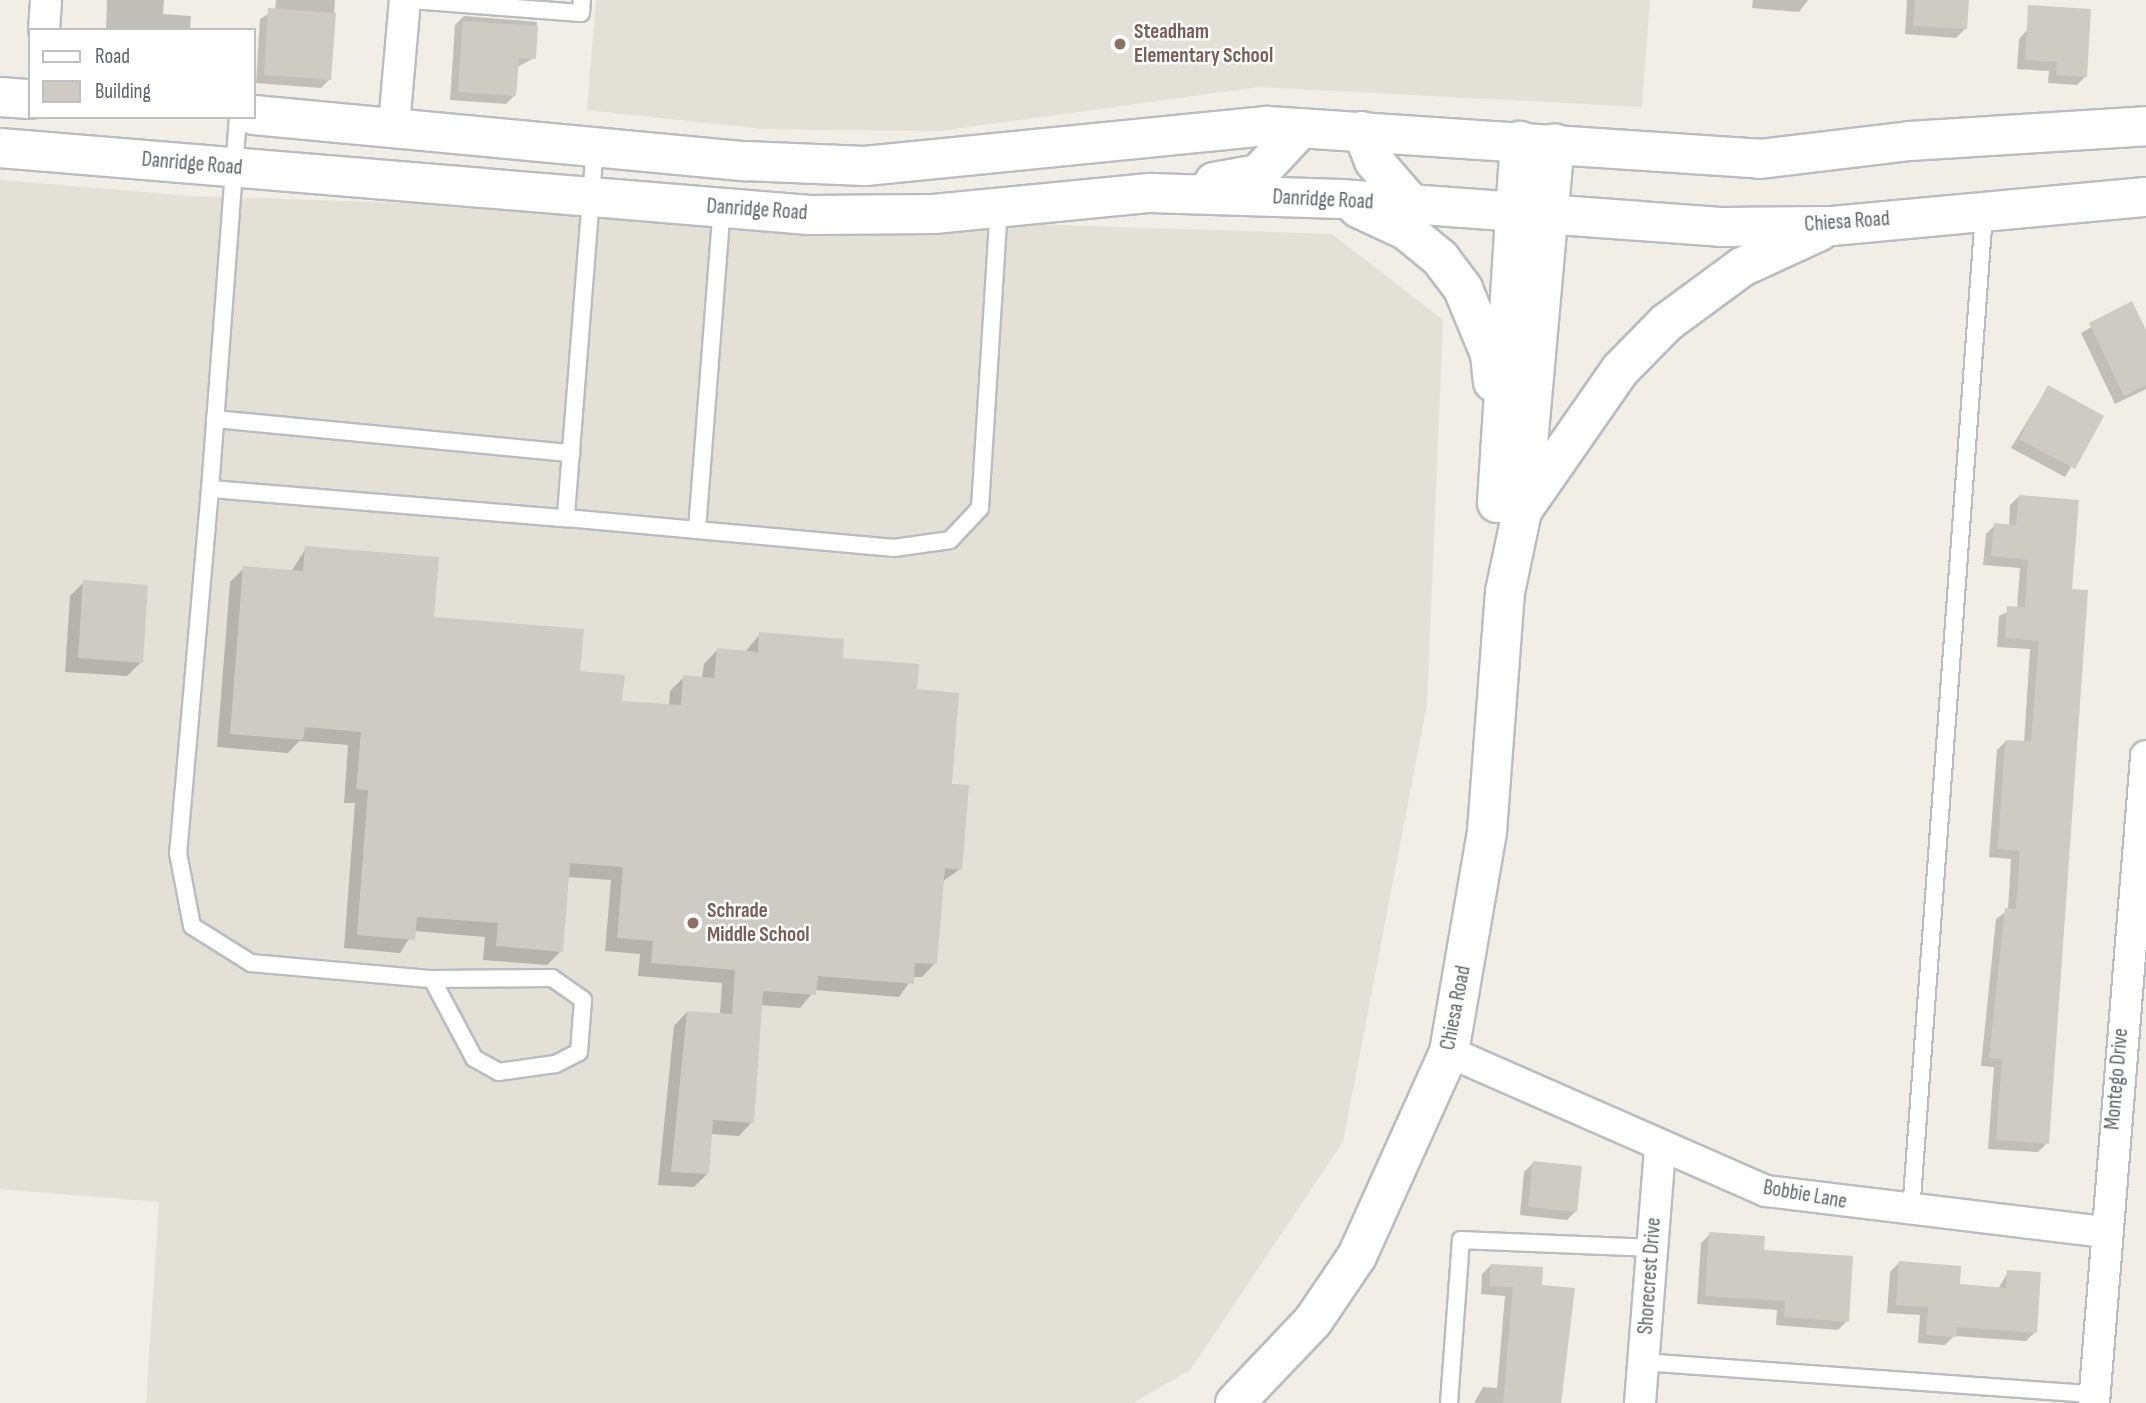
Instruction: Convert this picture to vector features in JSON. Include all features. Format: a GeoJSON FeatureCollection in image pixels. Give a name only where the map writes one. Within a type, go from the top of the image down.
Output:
{"type":"FeatureCollection","features":[{"type":"Feature","properties":{"kind":"main road"},"geometry":{"type":"LineString","coordinates":[[0,97],[28,99]]}},
{"type":"Feature","properties":{"kind":"main road"},"geometry":{"type":"LineString","coordinates":[[256,115],[394,125],[595,146],[865,166],[1301,128],[1759,159],[1910,141],[2146,126]]}},
{"type":"Feature","properties":{"kind":"main road"},"geometry":{"type":"LineString","coordinates":[[1150,193],[1258,174],[1301,128]]}},
{"type":"Feature","properties":{"kind":"main road"},"geometry":{"type":"LineString","coordinates":[[1362,131],[1374,161],[1412,205]]}},
{"type":"Feature","properties":{"kind":"main road","name":"Chiesa Road"},"geometry":{"type":"LineString","coordinates":[[1505,592],[1496,509],[1500,452],[1532,213],[1538,142]]}},
{"type":"Feature","properties":{"kind":"main road","name":"Danridge Road"},"geometry":{"type":"LineString","coordinates":[[0,148],[809,215],[999,209],[1150,193],[1340,199],[1532,213]]}},
{"type":"Feature","properties":{"kind":"main road","name":"Chiesa Road"},"geometry":{"type":"LineString","coordinates":[[1532,213],[1720,227],[1832,226],[1984,208],[2146,197]]}},
{"type":"Feature","properties":{"kind":"main road"},"geometry":{"type":"LineString","coordinates":[[1340,199],[1406,232],[1440,258],[1463,289],[1490,354],[1500,452]]}},
{"type":"Feature","properties":{"kind":"main road","name":"Chiesa Road"},"geometry":{"type":"LineString","coordinates":[[1235,1403],[1313,1321],[1357,1256],[1449,1052],[1487,831],[1505,592],[1522,511],[1532,213]]}},
{"type":"Feature","properties":{"kind":"main road"},"geometry":{"type":"LineString","coordinates":[[1522,511],[1620,370],[1666,323],[1742,267],[1832,226]]}},
{"type":"Feature","properties":{"kind":"street"},"geometry":{"type":"LineString","coordinates":[[44,28],[46,0]]}},
{"type":"Feature","properties":{"kind":"street"},"geometry":{"type":"LineString","coordinates":[[394,125],[405,0]]}},
{"type":"Feature","properties":{"kind":"street","name":"Montego Drive"},"geometry":{"type":"LineString","coordinates":[[2094,1398],[2103,1232],[2146,756]]}},
{"type":"Feature","properties":{"kind":"street","name":"Bobbie Lane"},"geometry":{"type":"LineString","coordinates":[[1449,1052],[1660,1150],[1766,1191],[1911,1212],[2103,1232]]}},
{"type":"Feature","properties":{"kind":"street","name":"Shorecrest Drive"},"geometry":{"type":"LineString","coordinates":[[1640,1403],[1660,1150]]}},
{"type":"Feature","properties":{"kind":"lane"},"geometry":{"type":"LineString","coordinates":[[411,0],[581,13],[582,0]]}},
{"type":"Feature","properties":{"kind":"lane"},"geometry":{"type":"LineString","coordinates":[[238,119],[210,489],[178,853],[192,926],[251,963],[432,979],[552,978],[583,1000],[579,1052],[555,1064],[499,1072],[474,1058],[432,979]]}},
{"type":"Feature","properties":{"kind":"lane"},"geometry":{"type":"LineString","coordinates":[[566,518],[595,146]]}},
{"type":"Feature","properties":{"kind":"lane"},"geometry":{"type":"LineString","coordinates":[[697,530],[722,208]]}},
{"type":"Feature","properties":{"kind":"lane"},"geometry":{"type":"LineString","coordinates":[[1911,1212],[1984,208]]}},
{"type":"Feature","properties":{"kind":"lane"},"geometry":{"type":"LineString","coordinates":[[210,489],[894,548],[950,540],[980,508],[999,209]]}},
{"type":"Feature","properties":{"kind":"lane"},"geometry":{"type":"LineString","coordinates":[[215,419],[571,453]]}},
{"type":"Feature","properties":{"kind":"lane"},"geometry":{"type":"LineString","coordinates":[[1450,1403],[1461,1240],[1652,1248]]}},
{"type":"Feature","properties":{"kind":"lane"},"geometry":{"type":"LineString","coordinates":[[1643,1362],[2094,1398]]}},
{"type":"Feature","properties":{"kind":"shaded area","name":"Steadham Elementary School"},"geometry":{"type":"Polygon","coordinates":[[[596,0],[1650,0],[1642,107],[1259,87],[940,131],[763,129],[587,110],[596,0]]]}},
{"type":"Feature","properties":{"kind":"shaded area","name":"Schrade Middle School"},"geometry":{"type":"Polygon","coordinates":[[[0,180],[191,196],[1332,234],[1443,320],[1427,704],[1343,1142],[1190,1370],[1133,1403],[146,1403],[159,1202],[0,1189],[0,180]]]}},
{"type":"Feature","properties":{"kind":"building"},"geometry":{"type":"Polygon","coordinates":[[[1915,0],[1969,0],[1967,29],[1913,26],[1915,0]]]}},
{"type":"Feature","properties":{"kind":"building"},"geometry":{"type":"Polygon","coordinates":[[[2028,5],[2091,9],[2087,77],[2056,75],[2057,62],[2025,60],[2028,5]]]}},
{"type":"Feature","properties":{"kind":"building"},"geometry":{"type":"Polygon","coordinates":[[[268,8],[336,13],[331,80],[264,75],[268,8]]]}},
{"type":"Feature","properties":{"kind":"building"},"geometry":{"type":"Polygon","coordinates":[[[463,21],[538,26],[536,59],[519,58],[516,96],[458,92],[463,21]]]}},
{"type":"Feature","properties":{"kind":"building"},"geometry":{"type":"Polygon","coordinates":[[[2132,301],[2146,330],[2146,385],[2124,396],[2089,323],[2132,301]]]}},
{"type":"Feature","properties":{"kind":"building"},"geometry":{"type":"Polygon","coordinates":[[[2048,385],[2104,416],[2075,469],[2019,439],[2048,385]]]}},
{"type":"Feature","properties":{"kind":"building"},"geometry":{"type":"Polygon","coordinates":[[[2019,495],[2079,500],[2072,589],[2088,590],[2049,1144],[1996,1140],[2002,1059],[1989,1058],[2005,908],[2016,909],[2020,851],[1998,849],[2005,740],[2031,741],[2039,641],[2005,638],[2007,606],[2025,607],[2028,560],[1991,556],[1994,523],[2016,525],[2019,495]]]}},
{"type":"Feature","properties":{"kind":"building"},"geometry":{"type":"Polygon","coordinates":[[[305,546],[439,557],[434,617],[584,629],[580,671],[625,675],[622,701],[681,705],[683,675],[714,678],[717,648],[758,652],[759,632],[844,639],[843,658],[919,664],[917,689],[959,693],[952,784],[969,785],[962,870],[945,868],[937,964],[915,963],[914,984],[818,976],[816,995],[763,991],[754,1123],[713,1120],[709,1174],[671,1172],[687,1011],[732,1014],[735,970],[651,963],[653,941],[617,938],[623,867],[570,863],[563,952],[496,946],[498,923],[417,917],[415,940],[357,935],[368,790],[356,789],[361,732],[305,727],[303,740],[230,734],[243,566],[303,571],[305,546]]]}},
{"type":"Feature","properties":{"kind":"building"},"geometry":{"type":"Polygon","coordinates":[[[83,580],[148,585],[143,663],[78,658],[83,580]]]}},
{"type":"Feature","properties":{"kind":"building"},"geometry":{"type":"Polygon","coordinates":[[[1533,1161],[1582,1166],[1577,1212],[1528,1207],[1533,1161]]]}},
{"type":"Feature","properties":{"kind":"building"},"geometry":{"type":"Polygon","coordinates":[[[1709,1232],[1765,1236],[1764,1250],[1853,1256],[1849,1322],[1784,1317],[1785,1301],[1705,1296],[1709,1232]]]}},
{"type":"Feature","properties":{"kind":"building"},"geometry":{"type":"Polygon","coordinates":[[[1899,1261],[1961,1266],[1960,1284],[2006,1288],[2007,1270],[2041,1272],[2037,1333],[1957,1327],[1956,1337],[1926,1335],[1928,1307],[1896,1305],[1899,1261]]]}},
{"type":"Feature","properties":{"kind":"building"},"geometry":{"type":"Polygon","coordinates":[[[1491,1264],[1543,1267],[1542,1285],[1575,1288],[1561,1403],[1503,1403],[1513,1287],[1489,1286],[1491,1264]]]}},
{"type":"Feature","properties":{"kind":"place","name":"Steadham Elementary School"},"geometry":{"type":"Point","coordinates":[1120,44]}},
{"type":"Feature","properties":{"kind":"place","name":"Schrade Middle School"},"geometry":{"type":"Point","coordinates":[693,923]}}]}
